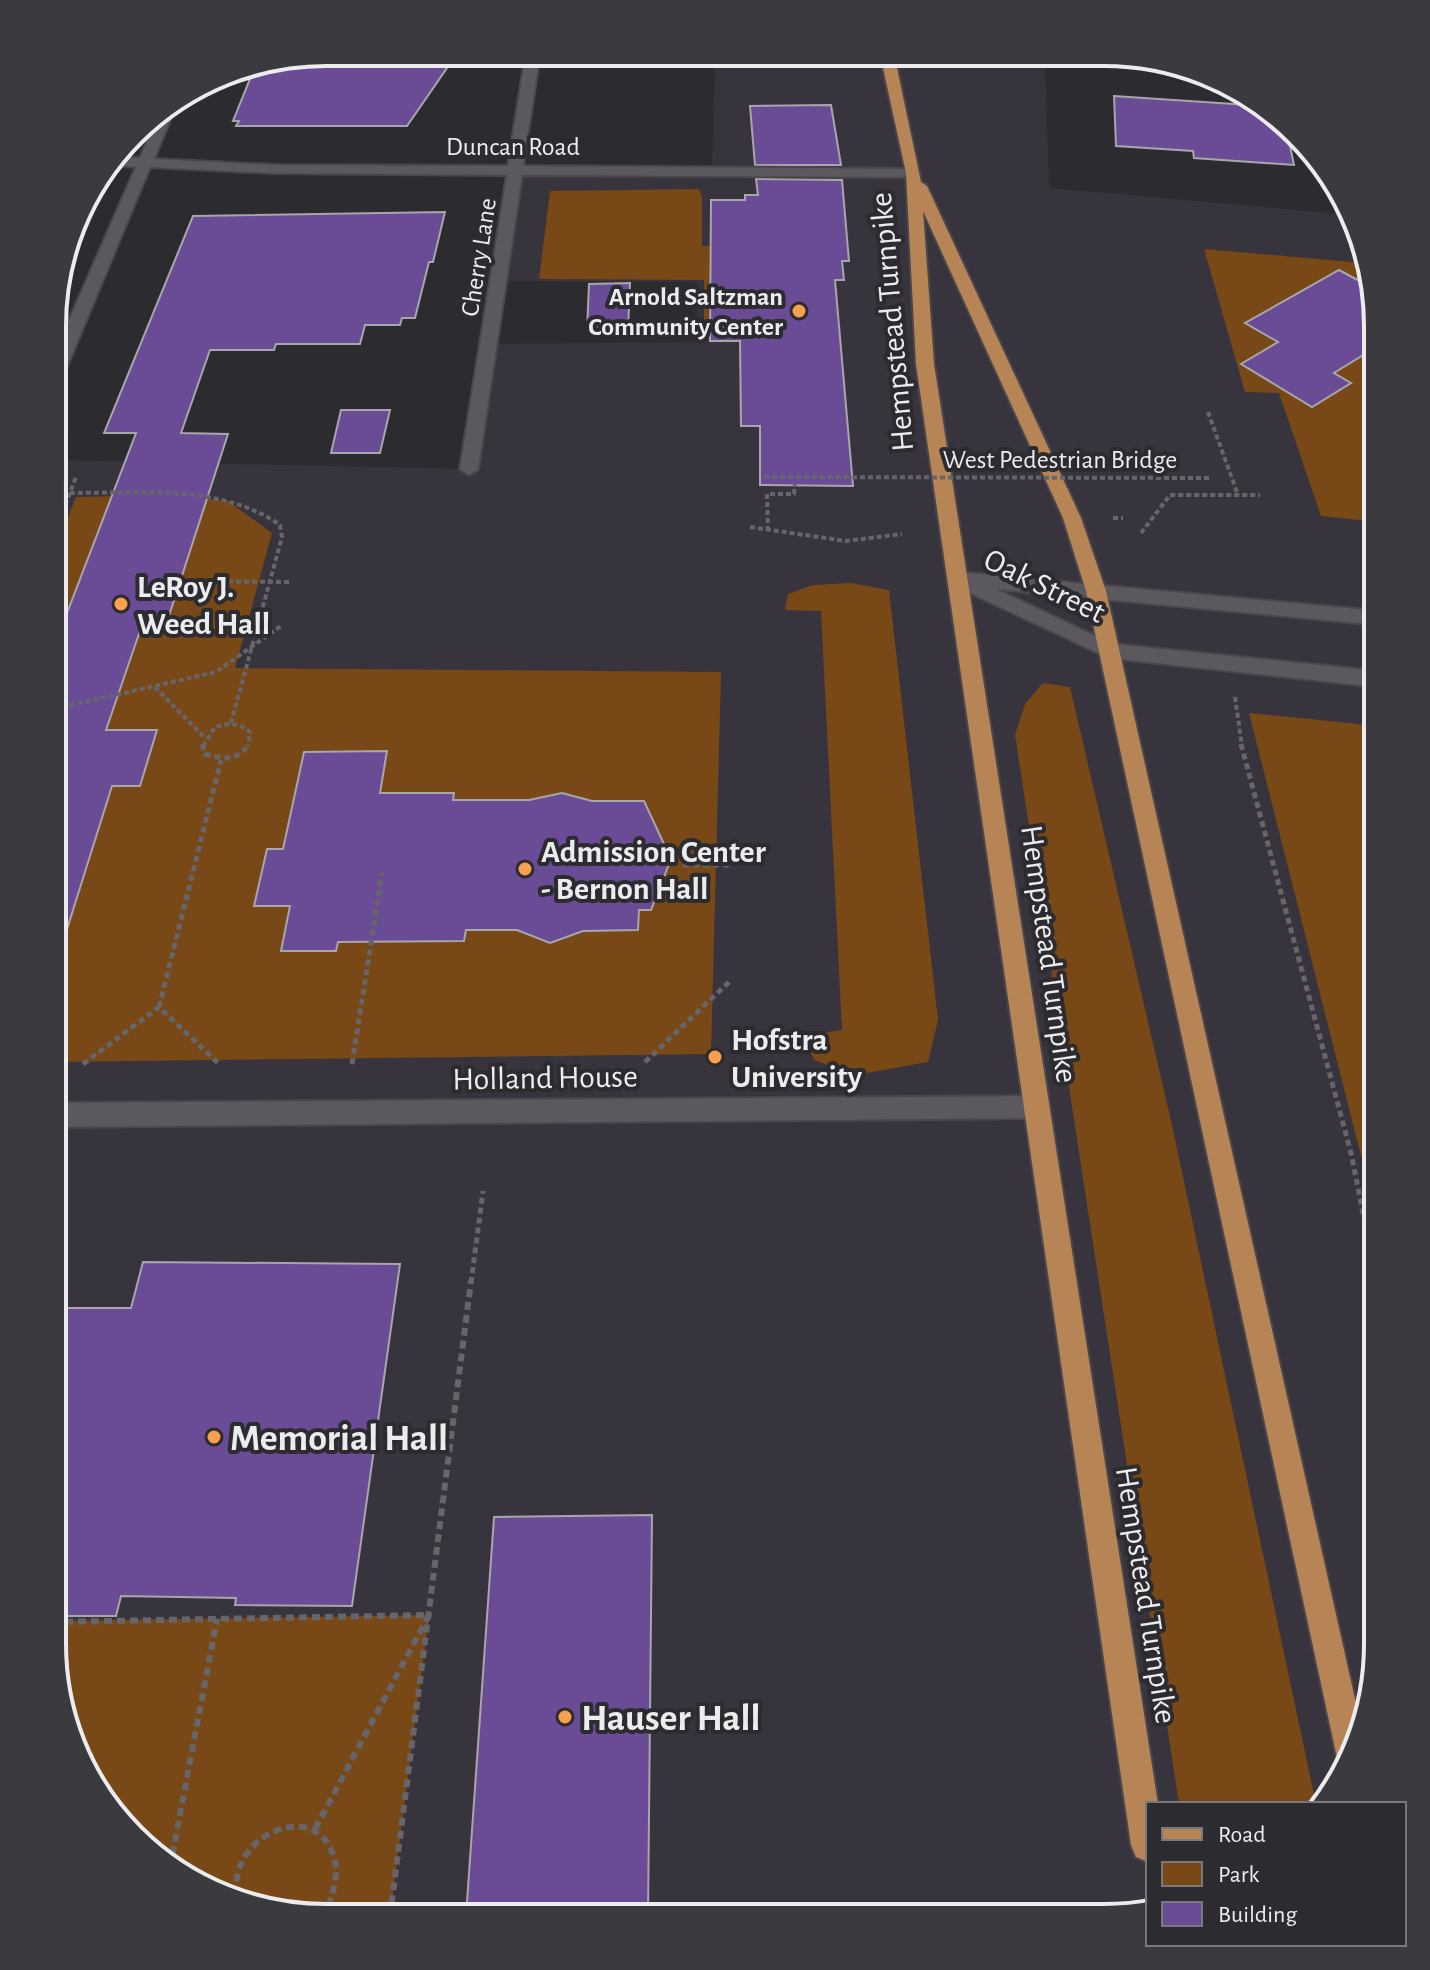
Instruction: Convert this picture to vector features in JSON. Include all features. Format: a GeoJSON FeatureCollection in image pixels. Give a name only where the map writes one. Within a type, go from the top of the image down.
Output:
{"type":"FeatureCollection","features":[{"type":"Feature","properties":{"kind":"main road"},"geometry":{"type":"LineString","coordinates":[[890,66],[913,173]]}},
{"type":"Feature","properties":{"kind":"main road","name":"Hempstead Turnpike"},"geometry":{"type":"LineString","coordinates":[[913,173],[925,364],[1146,1832]]}},
{"type":"Feature","properties":{"kind":"main road","name":"Hempstead Turnpike"},"geometry":{"type":"LineString","coordinates":[[913,173],[1072,518],[1096,591],[1347,1736]]}},
{"type":"Feature","properties":{"kind":"street","name":"Cherry Lane"},"geometry":{"type":"LineString","coordinates":[[469,469],[531,66]]}},
{"type":"Feature","properties":{"kind":"street"},"geometry":{"type":"LineString","coordinates":[[66,348],[161,125]]}},
{"type":"Feature","properties":{"kind":"street","name":"Duncan Road"},"geometry":{"type":"LineString","coordinates":[[124,162],[273,169],[913,173]]}},
{"type":"Feature","properties":{"kind":"street","name":"Oak Street"},"geometry":{"type":"LineString","coordinates":[[958,579],[1364,617]]}},
{"type":"Feature","properties":{"kind":"street","name":"Oak Street"},"geometry":{"type":"LineString","coordinates":[[958,579],[1109,651],[1364,678]]}},
{"type":"Feature","properties":{"kind":"street","name":"Holland House"},"geometry":{"type":"LineString","coordinates":[[66,1115],[1037,1107]]}},
{"type":"Feature","properties":{"kind":"path"},"geometry":{"type":"LineString","coordinates":[[1208,412],[1238,495]]}},
{"type":"Feature","properties":{"kind":"path"},"geometry":{"type":"LineString","coordinates":[[66,504],[76,477]]}},
{"type":"Feature","properties":{"kind":"path","name":"West Pedestrian Bridge"},"geometry":{"type":"LineString","coordinates":[[764,477],[1211,478]]}},
{"type":"Feature","properties":{"kind":"path"},"geometry":{"type":"LineString","coordinates":[[768,531],[767,494],[794,494],[795,484]]}},
{"type":"Feature","properties":{"kind":"path"},"geometry":{"type":"LineString","coordinates":[[70,493],[161,495],[228,501],[264,513],[280,525],[282,537],[231,723]]}},
{"type":"Feature","properties":{"kind":"path"},"geometry":{"type":"LineString","coordinates":[[1141,533],[1170,495],[1260,495]]}},
{"type":"Feature","properties":{"kind":"path"},"geometry":{"type":"LineString","coordinates":[[1113,518],[1123,518]]}},
{"type":"Feature","properties":{"kind":"path"},"geometry":{"type":"LineString","coordinates":[[750,527],[811,540],[883,540],[902,534]]}},
{"type":"Feature","properties":{"kind":"path"},"geometry":{"type":"LineString","coordinates":[[180,581],[291,582]]}},
{"type":"Feature","properties":{"kind":"path"},"geometry":{"type":"LineString","coordinates":[[66,706],[216,672],[281,626]]}},
{"type":"Feature","properties":{"kind":"path"},"geometry":{"type":"LineString","coordinates":[[154,686],[204,737]]}},
{"type":"Feature","properties":{"kind":"path"},"geometry":{"type":"LineString","coordinates":[[1236,704],[1240,739],[1351,1153],[1363,1214]]}},
{"type":"Feature","properties":{"kind":"path"},"geometry":{"type":"LineString","coordinates":[[231,723],[240,724],[250,732],[250,744],[241,755],[221,760],[205,754],[204,737],[215,727],[231,723]]}},
{"type":"Feature","properties":{"kind":"path"},"geometry":{"type":"LineString","coordinates":[[83,1064],[159,1007],[221,760]]}},
{"type":"Feature","properties":{"kind":"path"},"geometry":{"type":"LineString","coordinates":[[683,865],[729,865]]}},
{"type":"Feature","properties":{"kind":"path"},"geometry":{"type":"LineString","coordinates":[[352,1064],[382,873]]}},
{"type":"Feature","properties":{"kind":"path"},"geometry":{"type":"LineString","coordinates":[[645,1062],[730,981]]}},
{"type":"Feature","properties":{"kind":"path"},"geometry":{"type":"LineString","coordinates":[[159,1007],[219,1064]]}},
{"type":"Feature","properties":{"kind":"path"},"geometry":{"type":"LineString","coordinates":[[392,1904],[483,1191]]}},
{"type":"Feature","properties":{"kind":"path"},"geometry":{"type":"LineString","coordinates":[[66,1622],[429,1615]]}},
{"type":"Feature","properties":{"kind":"path"},"geometry":{"type":"LineString","coordinates":[[315,1829],[429,1615]]}},
{"type":"Feature","properties":{"kind":"path"},"geometry":{"type":"LineString","coordinates":[[173,1854],[217,1619]]}},
{"type":"Feature","properties":{"kind":"path"},"geometry":{"type":"LineString","coordinates":[[234,1887],[235,1876],[256,1842],[270,1830],[301,1823],[315,1829],[327,1841],[335,1858],[337,1879],[331,1904]]}},
{"type":"Feature","properties":{"kind":"shaded area","name":"Hofstra University"},"geometry":{"type":"Polygon","coordinates":[[[715,66],[1045,66],[1049,188],[1338,214],[1359,275],[1364,326],[1363,1661],[1359,1695],[1337,1759],[1310,1802],[1146,1802],[1146,1900],[1104,1904],[326,1904],[292,1902],[258,1895],[226,1884],[181,1860],[154,1840],[130,1816],[93,1759],[80,1728],[68,1678],[66,460],[469,469],[488,344],[697,342],[697,282],[498,281],[515,169],[712,171],[715,66]]]}},
{"type":"Feature","properties":{"kind":"green space"},"geometry":{"type":"Polygon","coordinates":[[[699,189],[702,196],[702,246],[714,246],[757,337],[704,338],[704,280],[539,279],[550,191],[699,189]]]}},
{"type":"Feature","properties":{"kind":"green space"},"geometry":{"type":"Polygon","coordinates":[[[1204,249],[1356,262],[1364,326],[1364,521],[1321,516],[1279,393],[1245,392],[1204,249]]]}},
{"type":"Feature","properties":{"kind":"green space"},"geometry":{"type":"Polygon","coordinates":[[[161,495],[228,501],[272,533],[235,668],[721,672],[711,1054],[66,1062],[66,522],[76,497],[161,495]]]}},
{"type":"Feature","properties":{"kind":"green space"},"geometry":{"type":"Polygon","coordinates":[[[851,583],[889,590],[938,1020],[928,1062],[856,1075],[814,1060],[804,1036],[842,1030],[821,611],[785,610],[788,594],[813,585],[851,583]]]}},
{"type":"Feature","properties":{"kind":"green space"},"geometry":{"type":"Polygon","coordinates":[[[1043,683],[1070,687],[1172,1125],[1314,1797],[1310,1802],[1179,1802],[1015,735],[1025,704],[1043,683]]]}},
{"type":"Feature","properties":{"kind":"green space"},"geometry":{"type":"Polygon","coordinates":[[[1249,713],[1364,725],[1363,1165],[1249,713]]]}},
{"type":"Feature","properties":{"kind":"green space"},"geometry":{"type":"Polygon","coordinates":[[[429,1615],[392,1904],[292,1902],[258,1895],[196,1869],[154,1840],[130,1816],[110,1789],[80,1728],[68,1678],[66,1621],[429,1615]]]}},
{"type":"Feature","properties":{"kind":"building"},"geometry":{"type":"Polygon","coordinates":[[[326,66],[448,66],[407,126],[236,126],[239,121],[233,121],[251,77],[258,75],[292,68],[326,66]]]}},
{"type":"Feature","properties":{"kind":"building"},"geometry":{"type":"Polygon","coordinates":[[[1114,96],[1239,104],[1289,143],[1294,165],[1194,158],[1193,151],[1116,146],[1114,96]]]}},
{"type":"Feature","properties":{"kind":"building"},"geometry":{"type":"Polygon","coordinates":[[[831,105],[841,165],[755,165],[750,106],[831,105]]]}},
{"type":"Feature","properties":{"kind":"building","name":"Arnold Saltzman Community Center"},"geometry":{"type":"Polygon","coordinates":[[[756,179],[842,180],[849,261],[842,261],[844,280],[835,280],[853,486],[760,485],[760,426],[741,426],[740,341],[710,341],[711,200],[745,200],[745,195],[758,195],[756,179]]]}},
{"type":"Feature","properties":{"kind":"building"},"geometry":{"type":"Polygon","coordinates":[[[445,212],[415,318],[402,318],[400,325],[365,325],[360,344],[276,344],[274,350],[210,350],[181,433],[228,434],[165,628],[141,628],[106,730],[157,730],[140,786],[112,786],[66,932],[66,616],[136,433],[104,433],[193,216],[445,212]]]}},
{"type":"Feature","properties":{"kind":"building"},"geometry":{"type":"Polygon","coordinates":[[[1339,270],[1360,281],[1364,355],[1334,373],[1351,383],[1312,407],[1241,364],[1278,342],[1245,323],[1339,270]]]}},
{"type":"Feature","properties":{"kind":"building"},"geometry":{"type":"Polygon","coordinates":[[[630,283],[628,331],[587,331],[589,284],[630,283]]]}},
{"type":"Feature","properties":{"kind":"building"},"geometry":{"type":"Polygon","coordinates":[[[341,410],[390,410],[380,453],[331,453],[341,410]]]}},
{"type":"Feature","properties":{"kind":"building","name":"Admission Center - Bernon Hall"},"geometry":{"type":"Polygon","coordinates":[[[387,751],[380,793],[454,793],[453,800],[529,800],[562,793],[592,801],[644,801],[671,859],[651,910],[639,910],[638,930],[583,931],[550,943],[517,930],[466,930],[464,941],[338,942],[336,951],[281,951],[290,906],[254,906],[267,849],[283,849],[304,752],[387,751]]]}},
{"type":"Feature","properties":{"kind":"building","name":"Memorial Hall"},"geometry":{"type":"Polygon","coordinates":[[[143,1262],[400,1264],[352,1606],[235,1605],[236,1598],[121,1596],[116,1616],[66,1616],[66,1308],[131,1308],[143,1262]]]}},
{"type":"Feature","properties":{"kind":"building","name":"Hauser Hall"},"geometry":{"type":"Polygon","coordinates":[[[652,1515],[648,1904],[467,1904],[494,1517],[652,1515]]]}},
{"type":"Feature","properties":{"kind":"place","name":"Arnold Saltzman Community Center"},"geometry":{"type":"Point","coordinates":[799,311]}},
{"type":"Feature","properties":{"kind":"place","name":"LeRoy J. Weed Hall"},"geometry":{"type":"Point","coordinates":[121,604]}},
{"type":"Feature","properties":{"kind":"place","name":"Admission Center - Bernon Hall"},"geometry":{"type":"Point","coordinates":[525,869]}},
{"type":"Feature","properties":{"kind":"place","name":"Hofstra University"},"geometry":{"type":"Point","coordinates":[715,1057]}},
{"type":"Feature","properties":{"kind":"place","name":"Memorial Hall"},"geometry":{"type":"Point","coordinates":[214,1437]}},
{"type":"Feature","properties":{"kind":"place","name":"Hauser Hall"},"geometry":{"type":"Point","coordinates":[565,1717]}}]}
